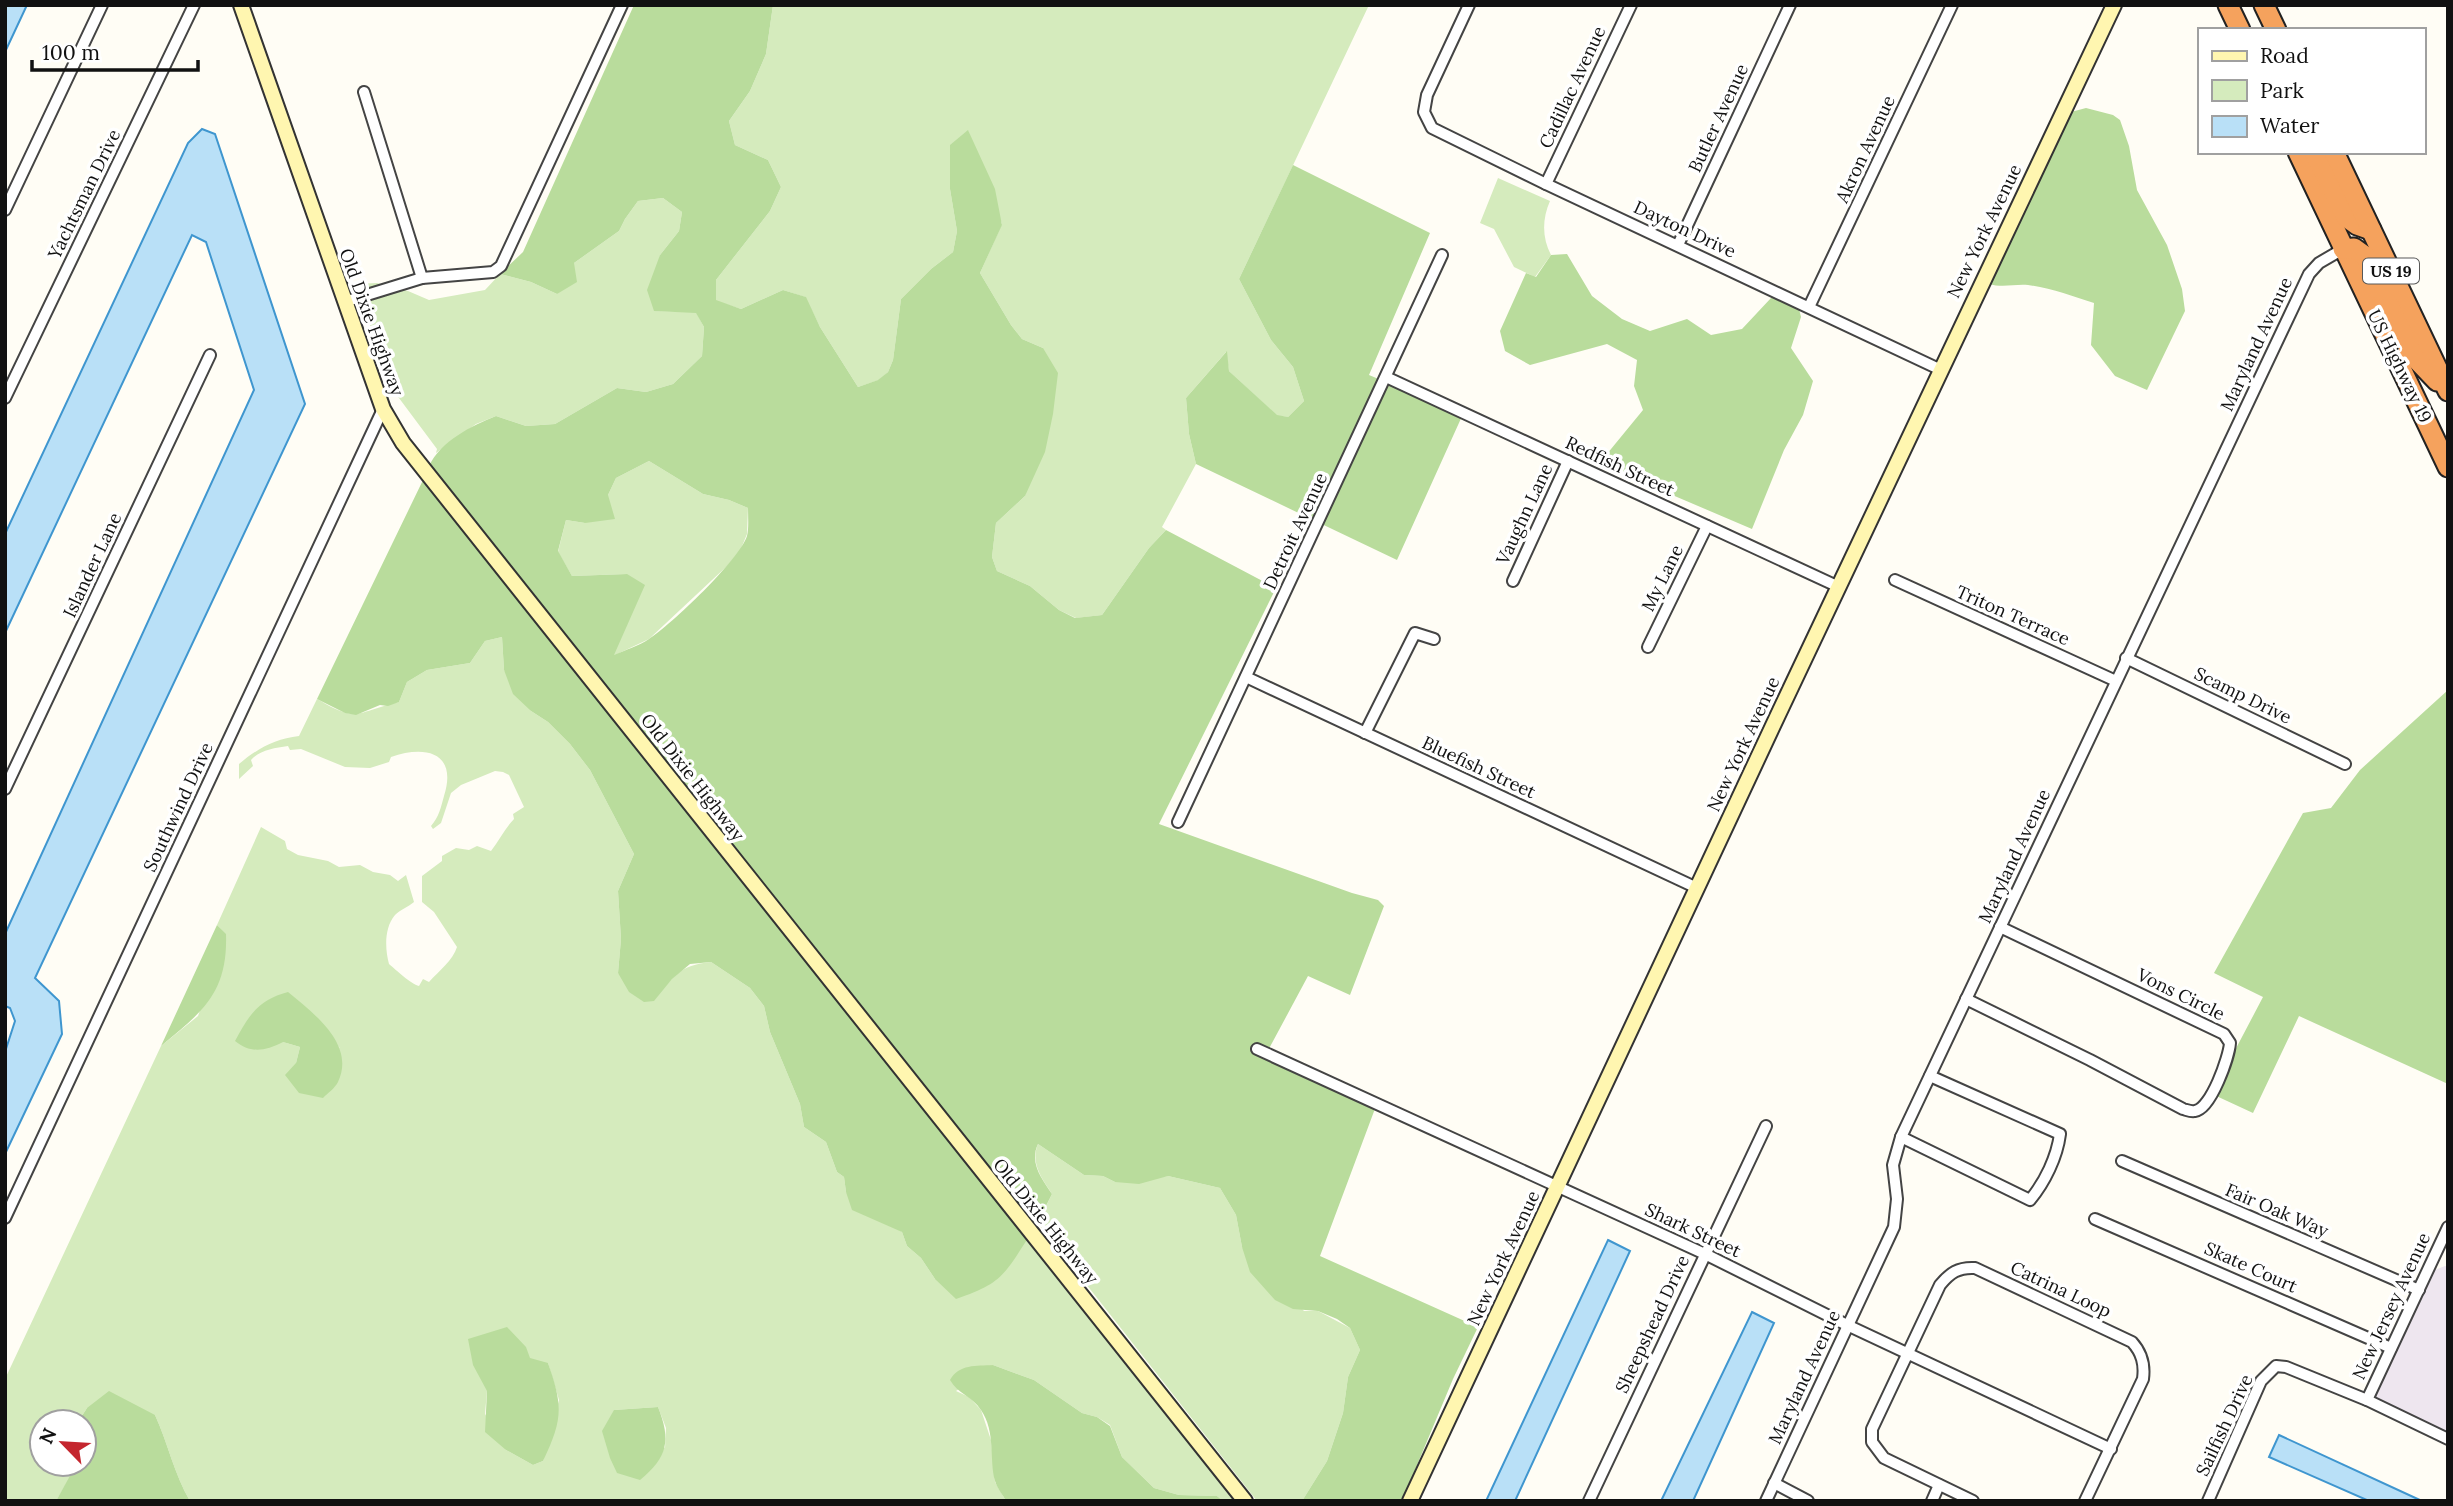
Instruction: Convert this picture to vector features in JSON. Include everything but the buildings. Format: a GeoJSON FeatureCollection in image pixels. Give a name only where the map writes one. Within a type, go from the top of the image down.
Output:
{"type":"FeatureCollection","features":[{"type":"Feature","properties":{"kind":"highway"},"geometry":{"type":"LineString","coordinates":[[2228,5],[2239,28]]}},
{"type":"Feature","properties":{"kind":"highway"},"geometry":{"type":"LineString","coordinates":[[2264,5],[2275,28]]}},
{"type":"Feature","properties":{"kind":"highway","name":"US Highway 19"},"geometry":{"type":"LineString","coordinates":[[2299,154],[2448,466]]}},
{"type":"Feature","properties":{"kind":"highway"},"geometry":{"type":"LineString","coordinates":[[2315,154],[2346,217],[2357,225],[2371,229]]}},
{"type":"Feature","properties":{"kind":"highway","name":"US Highway 19"},"geometry":{"type":"LineString","coordinates":[[2335,154],[2448,391]]}},
{"type":"Feature","properties":{"kind":"highway"},"geometry":{"type":"LineString","coordinates":[[2343,249],[2354,248],[2365,256],[2414,358],[2448,391]]}},
{"type":"Feature","properties":{"kind":"street"},"geometry":{"type":"LineString","coordinates":[[5,211],[102,5]]}},
{"type":"Feature","properties":{"kind":"street","name":"Yachtsman Drive"},"geometry":{"type":"LineString","coordinates":[[5,398],[194,5]]}},
{"type":"Feature","properties":{"kind":"street","name":"Old Dixie Highway"},"geometry":{"type":"LineString","coordinates":[[241,5],[383,410],[403,443],[1245,1501]]}},
{"type":"Feature","properties":{"kind":"street"},"geometry":{"type":"LineString","coordinates":[[344,302],[422,278],[493,272],[501,266],[622,5]]}},
{"type":"Feature","properties":{"kind":"street","name":"Dayton Drive"},"geometry":{"type":"LineString","coordinates":[[1469,5],[1427,95],[1424,113],[1432,128],[1939,369]]}},
{"type":"Feature","properties":{"kind":"street","name":"Cadillac Avenue"},"geometry":{"type":"LineString","coordinates":[[1546,184],[1631,5]]}},
{"type":"Feature","properties":{"kind":"street","name":"Butler Avenue"},"geometry":{"type":"LineString","coordinates":[[1678,245],[1790,5]]}},
{"type":"Feature","properties":{"kind":"street","name":"Akron Avenue"},"geometry":{"type":"LineString","coordinates":[[1809,307],[1952,5]]}},
{"type":"Feature","properties":{"kind":"street","name":"New York Avenue"},"geometry":{"type":"LineString","coordinates":[[1410,1501],[1939,369],[2114,5]]}},
{"type":"Feature","properties":{"kind":"street"},"geometry":{"type":"LineString","coordinates":[[364,92],[422,278]]}},
{"type":"Feature","properties":{"kind":"street","name":"Maryland Avenue"},"geometry":{"type":"LineString","coordinates":[[1766,1501],[1894,1227],[1897,1199],[1893,1165],[1901,1137],[2309,274],[2319,263],[2343,249]]}},
{"type":"Feature","properties":{"kind":"street","name":"Detroit Avenue"},"geometry":{"type":"LineString","coordinates":[[1178,822],[1442,255]]}},
{"type":"Feature","properties":{"kind":"street","name":"Islander Lane"},"geometry":{"type":"LineString","coordinates":[[5,789],[210,355]]}},
{"type":"Feature","properties":{"kind":"street","name":"Redfish Street"},"geometry":{"type":"LineString","coordinates":[[1386,377],[1839,587]]}},
{"type":"Feature","properties":{"kind":"street","name":"Southwind Drive"},"geometry":{"type":"LineString","coordinates":[[5,1219],[383,410]]}},
{"type":"Feature","properties":{"kind":"street","name":"Vaughn Lane"},"geometry":{"type":"LineString","coordinates":[[1513,581],[1568,461]]}},
{"type":"Feature","properties":{"kind":"street","name":"My Lane"},"geometry":{"type":"LineString","coordinates":[[1648,647],[1707,526]]}},
{"type":"Feature","properties":{"kind":"street","name":"Triton Terrace"},"geometry":{"type":"LineString","coordinates":[[1895,580],[2116,681]]}},
{"type":"Feature","properties":{"kind":"street"},"geometry":{"type":"LineString","coordinates":[[1365,733],[1415,634],[1434,639]]}},
{"type":"Feature","properties":{"kind":"street","name":"Scamp Drive"},"geometry":{"type":"LineString","coordinates":[[2126,658],[2345,764]]}},
{"type":"Feature","properties":{"kind":"street","name":"Bluefish Street"},"geometry":{"type":"LineString","coordinates":[[1246,677],[1697,888]]}},
{"type":"Feature","properties":{"kind":"street","name":"Vons Circle"},"geometry":{"type":"LineString","coordinates":[[1966,999],[2183,1109],[2195,1111],[2203,1107],[2214,1091],[2230,1050],[2230,1043],[2224,1034],[2000,927]]}},
{"type":"Feature","properties":{"kind":"street","name":"Shark Street"},"geometry":{"type":"LineString","coordinates":[[1257,1049],[1705,1254],[1847,1325],[2111,1448]]}},
{"type":"Feature","properties":{"kind":"street"},"geometry":{"type":"LineString","coordinates":[[1901,1137],[2030,1200],[2038,1190],[2058,1148],[2060,1135],[1930,1076]]}},
{"type":"Feature","properties":{"kind":"street","name":"Sheepshead Drive"},"geometry":{"type":"LineString","coordinates":[[1589,1501],[1766,1126]]}},
{"type":"Feature","properties":{"kind":"street","name":"Fair Oak Way"},"geometry":{"type":"LineString","coordinates":[[2122,1161],[2418,1290]]}},
{"type":"Feature","properties":{"kind":"street","name":"Skate Court"},"geometry":{"type":"LineString","coordinates":[[2095,1219],[2391,1349]]}},
{"type":"Feature","properties":{"kind":"street","name":"New Jersey Avenue"},"geometry":{"type":"LineString","coordinates":[[2367,1400],[2448,1227]]}},
{"type":"Feature","properties":{"kind":"street","name":"Catrina Loop"},"geometry":{"type":"LineString","coordinates":[[1906,1352],[1940,1286],[1956,1270],[1965,1268],[1975,1268],[2108,1330],[2132,1342],[2143,1358],[2144,1370],[2143,1379],[2111,1448]]}},
{"type":"Feature","properties":{"kind":"street"},"geometry":{"type":"LineString","coordinates":[[1906,1352],[1872,1429],[1872,1442],[1884,1458],[1973,1501]]}},
{"type":"Feature","properties":{"kind":"street","name":"Sailfish Drive"},"geometry":{"type":"LineString","coordinates":[[2212,1500],[2261,1381],[2276,1366],[2286,1367],[2367,1400]]}},
{"type":"Feature","properties":{"kind":"street"},"geometry":{"type":"LineString","coordinates":[[2367,1400],[2448,1439]]}},
{"type":"Feature","properties":{"kind":"street"},"geometry":{"type":"LineString","coordinates":[[2085,1501],[2111,1448]]}},
{"type":"Feature","properties":{"kind":"street"},"geometry":{"type":"LineString","coordinates":[[1774,1483],[1808,1501]]}},
{"type":"Feature","properties":{"kind":"street"},"geometry":{"type":"LineString","coordinates":[[1932,1501],[1939,1485]]}},
{"type":"Feature","properties":{"kind":"shaded area"},"geometry":{"type":"Polygon","coordinates":[[[2448,1267],[2448,1438],[2371,1405],[2427,1273],[2448,1267]]]}},
{"type":"Feature","properties":{"kind":"green space"},"geometry":{"type":"Polygon","coordinates":[[[634,5],[773,5],[766,54],[750,91],[729,121],[735,145],[768,160],[781,187],[770,211],[716,280],[716,300],[741,309],[783,290],[806,297],[820,327],[858,387],[878,380],[888,372],[893,360],[901,299],[931,269],[953,252],[957,231],[950,189],[950,145],[968,130],[995,189],[1002,225],[980,273],[1011,325],[1022,339],[1043,348],[1058,373],[1045,452],[1025,496],[996,523],[992,557],[997,571],[1030,586],[1059,610],[1075,618],[1102,615],[1149,548],[1166,530],[1276,588],[1159,824],[1378,900],[1384,906],[1350,995],[1308,976],[1264,1058],[1376,1106],[1320,1256],[1478,1327],[1402,1501],[1302,1501],[1327,1461],[1343,1413],[1348,1377],[1360,1350],[1350,1328],[1318,1311],[1293,1309],[1275,1300],[1250,1272],[1236,1215],[1220,1188],[1168,1176],[1139,1184],[1084,1175],[1038,1144],[1036,1164],[1052,1194],[1035,1228],[429,466],[449,442],[496,416],[526,426],[555,424],[617,388],[646,392],[673,384],[702,356],[704,327],[696,313],[654,311],[647,290],[660,255],[679,231],[682,212],[663,198],[638,201],[619,231],[574,263],[577,282],[557,294],[531,282],[500,274],[523,252],[634,5]],[[649,461],[616,478],[608,495],[615,519],[585,523],[566,520],[558,551],[572,576],[627,574],[645,585],[614,655],[645,641],[673,620],[719,575],[742,546],[748,533],[748,508],[703,494],[649,461]]]}},
{"type":"Feature","properties":{"kind":"green space"},"geometry":{"type":"Polygon","coordinates":[[[773,5],[1369,5],[1239,279],[1271,340],[1293,367],[1304,401],[1288,417],[1277,416],[1229,371],[1226,352],[1186,398],[1189,434],[1196,464],[1162,527],[1166,530],[1149,548],[1102,615],[1076,618],[1059,610],[1030,586],[997,571],[992,557],[996,523],[1025,496],[1043,348],[1022,339],[980,273],[1002,224],[968,131],[950,146],[950,189],[957,231],[953,252],[931,269],[901,299],[893,360],[888,372],[879,380],[858,387],[820,327],[805,297],[783,290],[741,309],[716,301],[716,280],[770,211],[781,187],[768,160],[735,145],[729,121],[750,91],[766,54],[773,5]]]}},
{"type":"Feature","properties":{"kind":"green space"},"geometry":{"type":"Polygon","coordinates":[[[2086,108],[2113,115],[2120,120],[2129,146],[2137,190],[2167,245],[2182,289],[2185,311],[2147,390],[2115,376],[2091,345],[2094,303],[2037,286],[1988,284],[2071,112],[2086,108]]]}},
{"type":"Feature","properties":{"kind":"green space"},"geometry":{"type":"Polygon","coordinates":[[[1293,165],[1430,233],[1369,375],[1463,414],[1397,560],[1196,464],[1189,434],[1186,398],[1227,351],[1229,371],[1277,415],[1288,417],[1304,401],[1293,367],[1271,340],[1239,279],[1293,165]]]}},
{"type":"Feature","properties":{"kind":"green space"},"geometry":{"type":"Polygon","coordinates":[[[1498,178],[1550,201],[1544,228],[1551,255],[1535,277],[1514,267],[1494,229],[1480,223],[1498,178]]]}},
{"type":"Feature","properties":{"kind":"green space"},"geometry":{"type":"Polygon","coordinates":[[[663,198],[682,212],[679,231],[660,255],[655,311],[696,312],[704,327],[702,356],[673,384],[646,392],[617,388],[555,424],[526,426],[496,416],[476,424],[436,453],[437,449],[393,390],[355,284],[377,283],[429,300],[485,290],[500,274],[531,282],[557,294],[574,263],[619,231],[638,201],[663,198]]]}},
{"type":"Feature","properties":{"kind":"green space"},"geometry":{"type":"Polygon","coordinates":[[[1567,254],[1592,296],[1622,319],[1650,331],[1687,319],[1711,335],[1742,329],[1771,298],[1796,297],[1801,317],[1791,348],[1813,381],[1803,415],[1784,450],[1752,529],[1609,468],[1611,463],[1602,460],[1643,410],[1634,386],[1637,360],[1607,344],[1530,365],[1505,351],[1500,331],[1526,273],[1536,277],[1551,255],[1567,254]]]}},
{"type":"Feature","properties":{"kind":"green space"},"geometry":{"type":"Polygon","coordinates":[[[649,461],[703,494],[748,508],[747,534],[740,551],[727,566],[649,639],[613,656],[627,574],[572,576],[558,552],[566,520],[585,523],[608,495],[616,478],[649,461]]]}},
{"type":"Feature","properties":{"kind":"green space"},"geometry":{"type":"Polygon","coordinates":[[[424,478],[1028,1238],[1006,1270],[992,1283],[956,1299],[935,1279],[921,1258],[907,1246],[902,1232],[852,1210],[844,1177],[837,1172],[826,1142],[804,1127],[800,1104],[770,1032],[764,1006],[750,988],[711,962],[690,964],[672,979],[654,1001],[644,1002],[629,992],[618,973],[621,939],[618,891],[634,854],[590,770],[548,722],[513,694],[504,670],[502,637],[485,641],[470,663],[427,670],[407,682],[399,702],[388,706],[380,705],[356,715],[345,713],[317,699],[424,478]]]}},
{"type":"Feature","properties":{"kind":"green space"},"geometry":{"type":"Polygon","coordinates":[[[502,637],[504,670],[531,711],[548,722],[570,744],[590,770],[634,854],[618,891],[621,939],[618,973],[653,1001],[684,969],[711,962],[750,988],[764,1006],[770,1032],[800,1104],[804,1127],[826,1142],[837,1172],[844,1177],[846,1192],[902,1232],[907,1246],[921,1258],[935,1279],[1028,1238],[1238,1501],[1223,1501],[1217,1496],[1179,1495],[1154,1488],[1122,1457],[1110,1425],[1097,1417],[1082,1413],[1034,1380],[993,1365],[956,1391],[969,1397],[981,1410],[991,1440],[995,1482],[1006,1501],[190,1501],[155,1415],[98,1408],[28,1408],[28,1478],[70,1478],[56,1501],[5,1501],[5,1379],[161,1046],[198,1016],[226,935],[217,925],[261,827],[285,841],[287,849],[298,855],[328,861],[339,867],[360,865],[373,872],[390,875],[398,881],[406,875],[414,902],[391,920],[386,939],[387,952],[389,964],[419,986],[423,979],[429,982],[441,970],[457,947],[434,912],[422,902],[422,876],[442,861],[442,856],[456,848],[469,850],[477,846],[491,851],[514,819],[513,814],[524,807],[509,775],[495,771],[461,785],[451,793],[441,823],[433,829],[431,826],[444,796],[446,770],[436,755],[426,752],[404,753],[391,757],[389,762],[370,768],[345,767],[301,749],[290,750],[288,746],[259,754],[251,760],[253,766],[239,779],[239,764],[267,745],[299,736],[317,699],[349,714],[363,712],[399,702],[407,682],[427,670],[470,663],[485,641],[502,637]],[[283,1042],[300,1047],[296,1063],[340,1047],[283,1042]],[[548,1363],[487,1391],[485,1414],[506,1450],[533,1465],[543,1461],[559,1400],[548,1363]],[[658,1407],[614,1410],[665,1448],[666,1428],[658,1407]]]}},
{"type":"Feature","properties":{"kind":"green space"},"geometry":{"type":"Polygon","coordinates":[[[2448,690],[2448,1084],[2299,1016],[2253,1113],[2212,1094],[2263,997],[2214,973],[2303,813],[2331,808],[2360,770],[2448,690]]]}},
{"type":"Feature","properties":{"kind":"green space"},"geometry":{"type":"Polygon","coordinates":[[[217,925],[226,934],[222,972],[217,986],[200,1011],[161,1046],[217,925]]]}},
{"type":"Feature","properties":{"kind":"green space"},"geometry":{"type":"Polygon","coordinates":[[[288,992],[320,1020],[337,1042],[342,1068],[338,1082],[323,1098],[299,1093],[285,1075],[296,1063],[300,1047],[283,1042],[264,1049],[252,1049],[235,1041],[262,1004],[288,992]]]}},
{"type":"Feature","properties":{"kind":"green space"},"geometry":{"type":"Polygon","coordinates":[[[1038,1144],[1084,1175],[1103,1176],[1115,1182],[1168,1176],[1220,1188],[1236,1215],[1242,1247],[1304,1311],[1318,1311],[1350,1328],[1360,1350],[1348,1377],[1343,1413],[1327,1461],[1302,1501],[1257,1501],[1038,1223],[1052,1194],[1036,1164],[1038,1144]]]}},
{"type":"Feature","properties":{"kind":"green space"},"geometry":{"type":"Polygon","coordinates":[[[507,1327],[526,1347],[530,1358],[548,1363],[556,1391],[559,1412],[554,1434],[543,1461],[533,1465],[506,1450],[485,1432],[487,1391],[473,1365],[468,1339],[507,1327]]]}},
{"type":"Feature","properties":{"kind":"green space"},"geometry":{"type":"Polygon","coordinates":[[[993,1365],[1034,1380],[1082,1413],[1097,1417],[1110,1426],[1122,1457],[1154,1488],[1179,1495],[1217,1496],[1223,1501],[1006,1501],[995,1481],[986,1418],[977,1405],[950,1380],[963,1368],[993,1365]]]}},
{"type":"Feature","properties":{"kind":"green space"},"geometry":{"type":"Polygon","coordinates":[[[109,1391],[155,1415],[190,1501],[56,1501],[69,1478],[98,1478],[98,1408],[87,1408],[109,1391]]]}},
{"type":"Feature","properties":{"kind":"green space"},"geometry":{"type":"Polygon","coordinates":[[[658,1407],[665,1429],[665,1439],[656,1464],[640,1480],[617,1473],[602,1431],[614,1410],[658,1407]]]}},
{"type":"Feature","properties":{"kind":"water"},"geometry":{"type":"Polygon","coordinates":[[[5,5],[27,5],[5,52],[5,5]]]}},
{"type":"Feature","properties":{"kind":"water"},"geometry":{"type":"Polygon","coordinates":[[[202,129],[215,134],[305,404],[35,978],[59,1001],[62,1034],[5,1154],[5,1052],[15,1021],[10,1008],[5,1006],[5,934],[254,390],[206,242],[192,235],[5,633],[5,534],[188,143],[202,129]]]}},
{"type":"Feature","properties":{"kind":"water"},"geometry":{"type":"Polygon","coordinates":[[[1608,1240],[1630,1251],[1515,1501],[1486,1501],[1608,1240]]]}},
{"type":"Feature","properties":{"kind":"water"},"geometry":{"type":"Polygon","coordinates":[[[1752,1312],[1774,1323],[1693,1501],[1661,1501],[1752,1312]]]}},
{"type":"Feature","properties":{"kind":"water"},"geometry":{"type":"Polygon","coordinates":[[[2279,1435],[2422,1501],[2369,1501],[2269,1457],[2279,1435]]]}}]}
